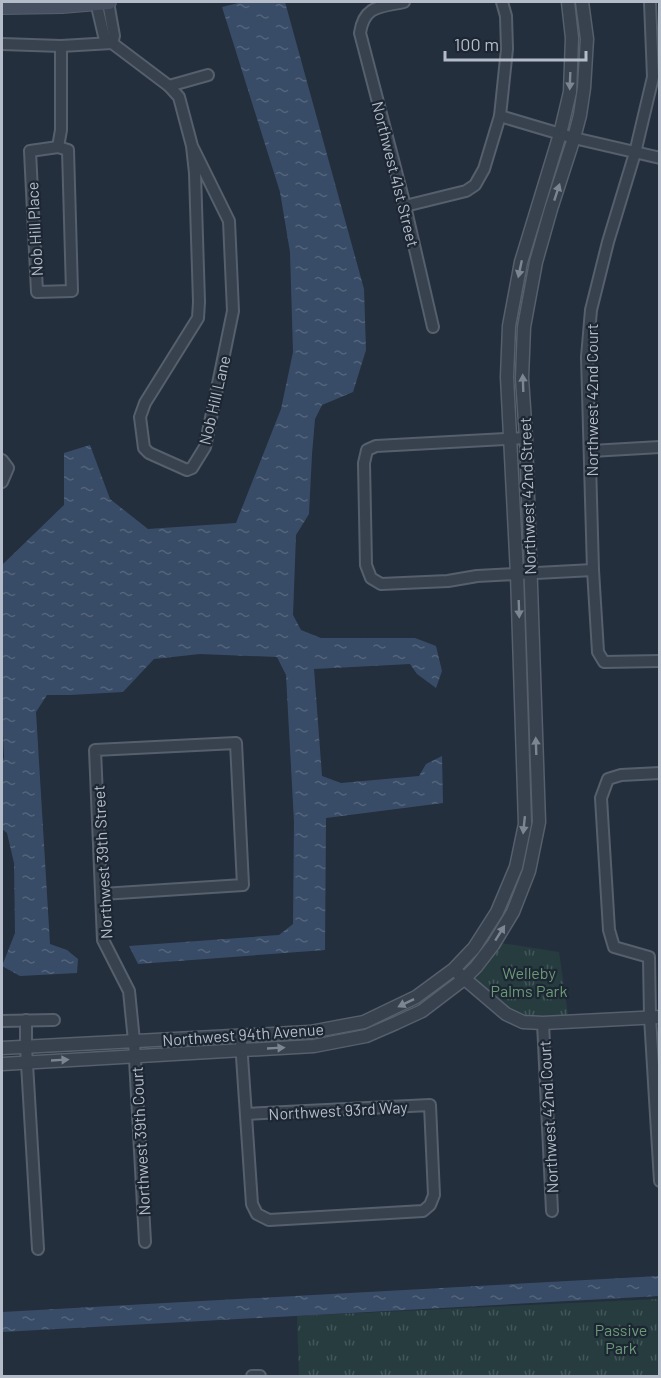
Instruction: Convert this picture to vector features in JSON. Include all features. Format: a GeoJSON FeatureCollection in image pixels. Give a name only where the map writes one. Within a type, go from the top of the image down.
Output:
{"type":"FeatureCollection","features":[{"type":"Feature","properties":{"kind":"main road"},"geometry":{"type":"LineString","coordinates":[[2,7],[51,7],[104,2]]}},
{"type":"Feature","properties":{"kind":"street"},"geometry":{"type":"LineString","coordinates":[[2,44],[61,46],[112,43],[114,36],[104,2]]}},
{"type":"Feature","properties":{"kind":"street","name":"Northwest 41st Street"},"geometry":{"type":"LineString","coordinates":[[404,2],[371,10],[362,21],[360,33],[405,206],[433,327]]}},
{"type":"Feature","properties":{"kind":"street"},"geometry":{"type":"LineString","coordinates":[[405,206],[466,191],[475,185],[484,169],[500,117],[507,49],[506,16],[502,2]]}},
{"type":"Feature","properties":{"kind":"street","name":"Northwest 42nd Street"},"geometry":{"type":"LineString","coordinates":[[454,969],[474,948],[497,912],[516,867],[525,824],[518,574],[507,378],[509,326],[521,262],[560,134],[570,92],[572,38],[568,2]]}},
{"type":"Feature","properties":{"kind":"street","name":"Northwest 42nd Street"},"geometry":{"type":"LineString","coordinates":[[464,979],[493,945],[513,912],[529,871],[539,822],[522,378],[524,327],[536,262],[574,138],[584,88],[587,39],[582,2]]}},
{"type":"Feature","properties":{"kind":"street","name":"Northwest 42nd Court"},"geometry":{"type":"LineString","coordinates":[[650,2],[656,77],[608,242],[591,310],[587,357],[593,570],[598,652],[604,662],[660,662]]}},
{"type":"Feature","properties":{"kind":"street","name":"Nob Hill Lane"},"geometry":{"type":"LineString","coordinates":[[112,43],[169,86],[179,97],[192,146],[195,173],[198,318],[145,403],[140,417],[144,448],[149,453],[187,470],[192,468],[205,447],[233,311],[230,221],[192,146]]}},
{"type":"Feature","properties":{"kind":"street","name":"Nob Hill Place"},"geometry":{"type":"LineString","coordinates":[[58,147],[61,46]]}},
{"type":"Feature","properties":{"kind":"street"},"geometry":{"type":"LineString","coordinates":[[169,86],[208,75]]}},
{"type":"Feature","properties":{"kind":"street"},"geometry":{"type":"LineString","coordinates":[[500,117],[574,138],[660,158]]}},
{"type":"Feature","properties":{"kind":"street","name":"Nob Hill Place"},"geometry":{"type":"LineString","coordinates":[[58,147],[68,150],[72,291],[37,292],[30,151],[58,147]]}},
{"type":"Feature","properties":{"kind":"street"},"geometry":{"type":"LineString","coordinates":[[526,438],[376,446],[367,450],[364,463],[366,565],[371,578],[381,584],[593,570]]}},
{"type":"Feature","properties":{"kind":"street"},"geometry":{"type":"LineString","coordinates":[[591,451],[660,447]]}},
{"type":"Feature","properties":{"kind":"street"},"geometry":{"type":"LineString","coordinates":[[2,460],[8,468],[2,482]]}},
{"type":"Feature","properties":{"kind":"street","name":"Northwest 39th Street"},"geometry":{"type":"LineString","coordinates":[[102,894],[243,885],[236,742],[95,750],[103,940],[129,991],[134,1041]]}},
{"type":"Feature","properties":{"kind":"street"},"geometry":{"type":"LineString","coordinates":[[660,773],[621,775],[608,779],[601,798],[609,930],[614,947],[655,956],[660,1181]]}},
{"type":"Feature","properties":{"kind":"street"},"geometry":{"type":"LineString","coordinates":[[454,969],[506,1014],[523,1022],[655,1017]]}},
{"type":"Feature","properties":{"kind":"street","name":"Northwest 94th Avenue"},"geometry":{"type":"LineString","coordinates":[[2,1048],[310,1032],[364,1022],[416,998],[454,969]]}},
{"type":"Feature","properties":{"kind":"street","name":"Northwest 94th Avenue"},"geometry":{"type":"LineString","coordinates":[[2,1064],[314,1046],[366,1036],[422,1011],[464,979]]}},
{"type":"Feature","properties":{"kind":"street"},"geometry":{"type":"LineString","coordinates":[[26,1020],[26,1062],[38,1249]]}},
{"type":"Feature","properties":{"kind":"street"},"geometry":{"type":"LineString","coordinates":[[2,1021],[54,1020]]}},
{"type":"Feature","properties":{"kind":"street","name":"Northwest 42nd Court"},"geometry":{"type":"LineString","coordinates":[[543,1023],[552,1211]]}},
{"type":"Feature","properties":{"kind":"street"},"geometry":{"type":"LineString","coordinates":[[240,1035],[246,1114]]}},
{"type":"Feature","properties":{"kind":"street","name":"Northwest 39th Court"},"geometry":{"type":"LineString","coordinates":[[134,1041],[145,1242]]}},
{"type":"Feature","properties":{"kind":"street","name":"Northwest 93rd Way"},"geometry":{"type":"LineString","coordinates":[[430,1105],[434,1195],[430,1205],[423,1211],[269,1220],[257,1214],[252,1204],[246,1114],[430,1105]]}},
{"type":"Feature","properties":{"kind":"green space","name":"Welleby Palms Park"},"geometry":{"type":"Polygon","coordinates":[[[501,943],[559,952],[568,1015],[532,1019],[506,1009],[473,983],[501,943]]]}},
{"type":"Feature","properties":{"kind":"green space","name":"Passive Park"},"geometry":{"type":"Polygon","coordinates":[[[659,1299],[659,1376],[299,1376],[297,1316],[659,1299]]]}},
{"type":"Feature","properties":{"kind":"water"},"geometry":{"type":"Polygon","coordinates":[[[242,2],[285,2],[364,289],[366,350],[353,392],[322,405],[315,419],[309,514],[296,535],[293,615],[301,630],[321,638],[415,638],[436,646],[442,671],[436,688],[417,674],[410,664],[314,669],[322,776],[341,783],[419,776],[426,764],[442,756],[443,803],[326,818],[325,950],[138,964],[129,946],[279,935],[293,924],[294,822],[286,675],[277,657],[200,654],[154,659],[123,692],[47,695],[36,712],[50,944],[67,950],[78,959],[77,973],[20,976],[2,966],[15,933],[14,863],[7,833],[2,829],[4,757],[2,565],[64,505],[64,453],[90,445],[110,499],[148,529],[236,523],[281,409],[293,352],[290,252],[280,192],[222,7],[242,2]]]}},
{"type":"Feature","properties":{"kind":"water"},"geometry":{"type":"Polygon","coordinates":[[[659,1276],[659,1296],[2,1332],[2,1312],[659,1276]]]}}]}
